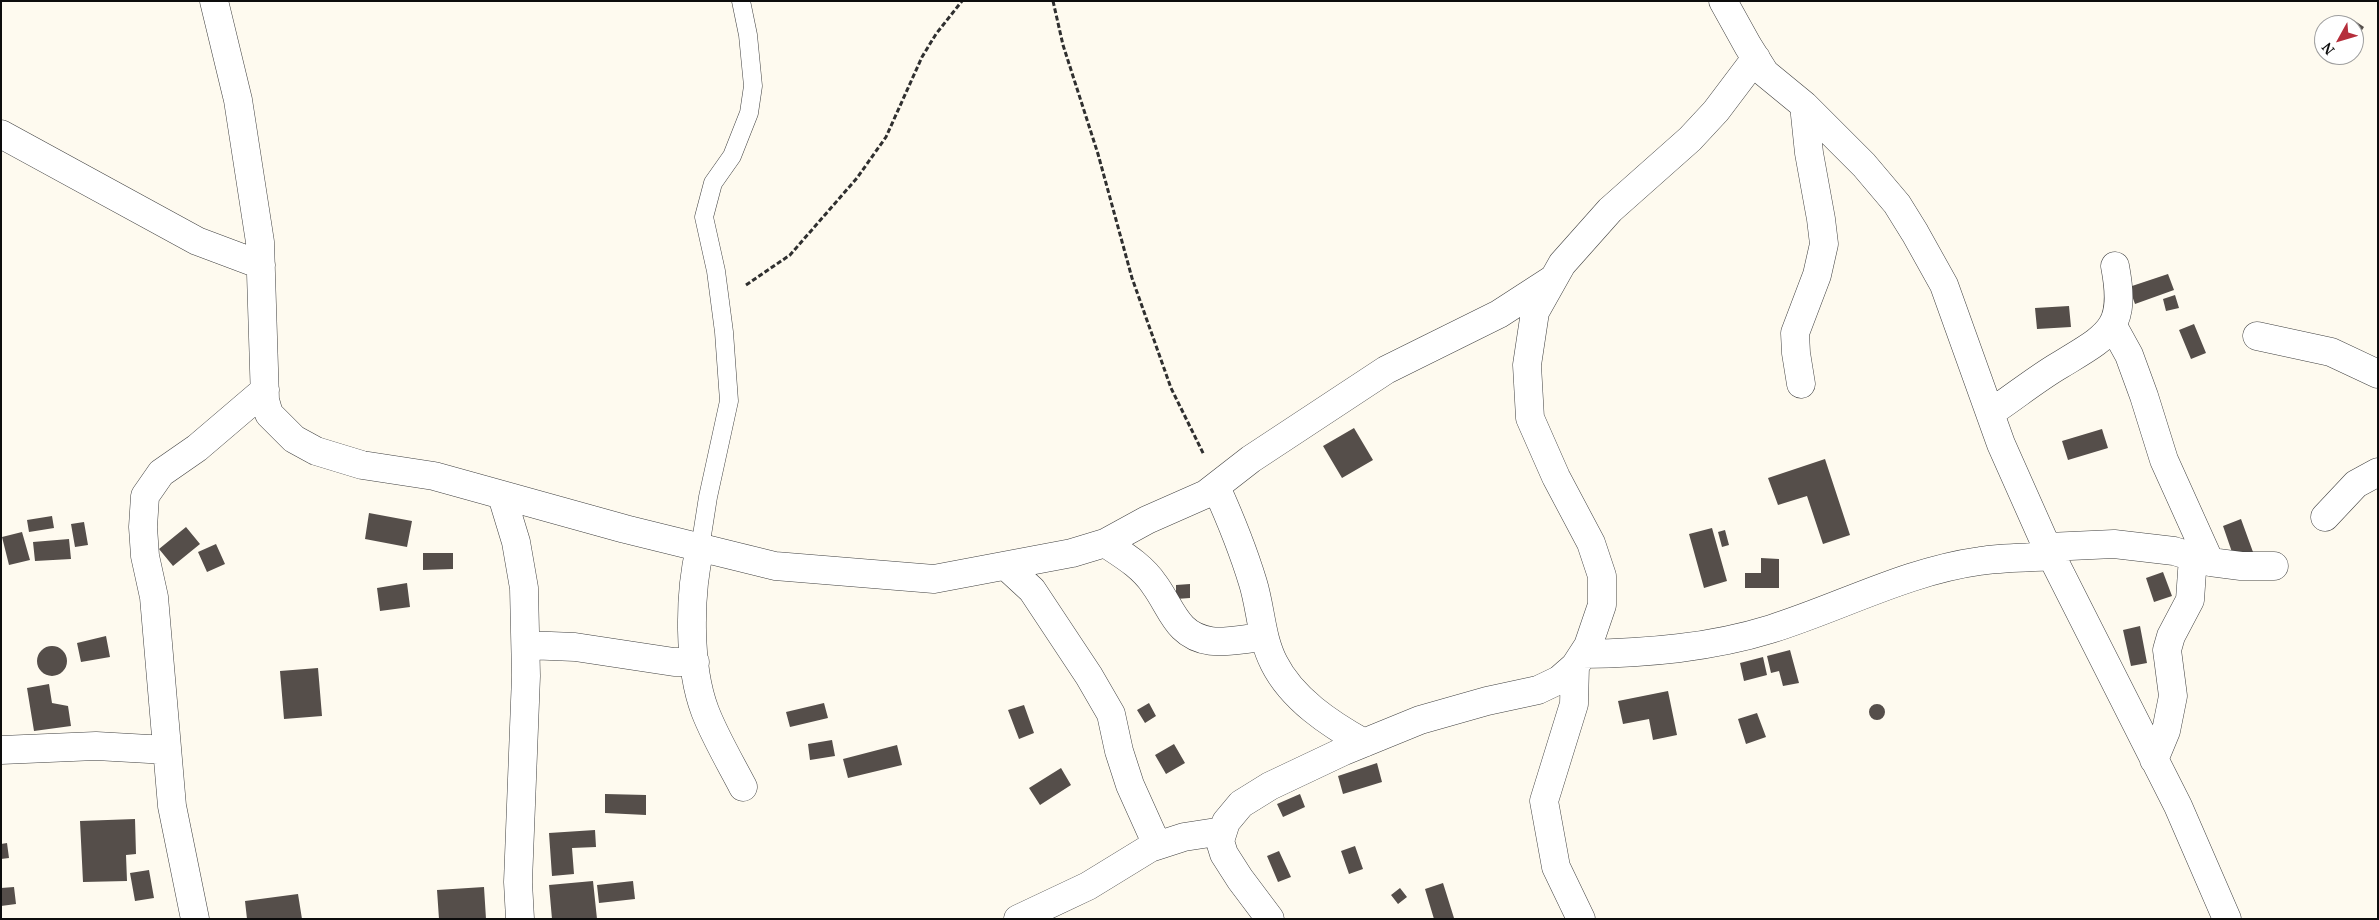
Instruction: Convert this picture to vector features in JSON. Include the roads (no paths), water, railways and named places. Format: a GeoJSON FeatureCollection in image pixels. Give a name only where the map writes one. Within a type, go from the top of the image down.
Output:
{"type":"FeatureCollection","features":[{"type":"Feature","properties":{"kind":"street"},"geometry":{"type":"LineString","coordinates":[[214,1],[238,100],[260,242],[265,390],[269,414],[294,439],[316,451],[362,465],[434,476],[502,496],[775,566],[934,579],[1072,553],[1105,543],[1147,520],[1206,494],[1251,459],[1386,370],[1499,314],[1554,279]]}},
{"type":"Feature","properties":{"kind":"street"},"geometry":{"type":"LineString","coordinates":[[1723,1],[1766,73],[1804,105],[1864,165],[1897,204],[1944,285],[2001,444],[2050,552],[2178,806],[2227,919]]}},
{"type":"Feature","properties":{"kind":"street"},"geometry":{"type":"LineString","coordinates":[[1581,919],[1556,867],[1544,801],[1574,704],[1579,660],[1602,605],[1602,576],[1591,543],[1556,477],[1530,418],[1527,365],[1535,312],[1562,264],[1610,210],[1690,140],[1716,111],[1756,58]]}},
{"type":"Feature","properties":{"kind":"street"},"geometry":{"type":"LineString","coordinates":[[1801,384],[1795,333],[1818,274],[1824,244],[1822,219],[1809,153],[1804,105]]}},
{"type":"Feature","properties":{"kind":"street"},"geometry":{"type":"LineString","coordinates":[[1,134],[197,241],[261,265]]}},
{"type":"Feature","properties":{"kind":"street"},"geometry":{"type":"LineString","coordinates":[[1990,413],[2059,365],[2102,340],[2113,326],[2118,309],[2120,291],[2115,266]]}},
{"type":"Feature","properties":{"kind":"street"},"geometry":{"type":"LineString","coordinates":[[2113,326],[2129,356],[2164,460],[2201,560],[2190,600],[2171,636],[2167,650],[2173,696],[2166,731],[2154,760]]}},
{"type":"Feature","properties":{"kind":"street"},"geometry":{"type":"LineString","coordinates":[[2257,336],[2331,352],[2378,374]]}},
{"type":"Feature","properties":{"kind":"street"},"geometry":{"type":"LineString","coordinates":[[195,919],[172,806],[154,597],[145,556],[143,527],[145,496],[161,473],[197,448],[265,390]]}},
{"type":"Feature","properties":{"kind":"street"},"geometry":{"type":"LineString","coordinates":[[2325,516],[2356,484],[2378,472]]}},
{"type":"Feature","properties":{"kind":"street"},"geometry":{"type":"LineString","coordinates":[[1218,486],[1253,584],[1264,637],[1274,664],[1294,691],[1342,730],[1364,743]]}},
{"type":"Feature","properties":{"kind":"street"},"geometry":{"type":"LineString","coordinates":[[502,496],[516,542],[524,588],[526,645],[518,882],[520,919]]}},
{"type":"Feature","properties":{"kind":"street"},"geometry":{"type":"LineString","coordinates":[[1105,543],[1136,564],[1154,584],[1178,624],[1193,636],[1212,641],[1264,637]]}},
{"type":"Feature","properties":{"kind":"street"},"geometry":{"type":"LineString","coordinates":[[1270,919],[1224,854],[1220,841],[1226,822],[1241,804],[1270,786],[1364,743],[1420,720],[1487,701],[1538,690],[1559,680],[1579,660],[1644,653],[1716,642],[1771,629],[1918,575],[1980,560],[2114,544],[2174,551],[2201,560],[2241,566],[2274,566]]}},
{"type":"Feature","properties":{"kind":"street"},"geometry":{"type":"LineString","coordinates":[[700,548],[694,574],[695,662],[705,711],[743,787]]}},
{"type":"Feature","properties":{"kind":"street"},"geometry":{"type":"LineString","coordinates":[[1006,566],[1032,590],[1112,714],[1119,751],[1130,784],[1157,845]]}},
{"type":"Feature","properties":{"kind":"street"},"geometry":{"type":"LineString","coordinates":[[526,645],[575,647],[674,662],[695,662]]}},
{"type":"Feature","properties":{"kind":"street"},"geometry":{"type":"LineString","coordinates":[[1,750],[96,746],[167,750]]}},
{"type":"Feature","properties":{"kind":"street"},"geometry":{"type":"LineString","coordinates":[[1018,919],[1088,886],[1157,845],[1184,837],[1223,831]]}},
{"type":"Feature","properties":{"kind":"lane"},"geometry":{"type":"LineString","coordinates":[[700,548],[708,497],[729,401],[720,302],[704,218],[713,183],[732,156],[749,113],[753,86],[748,35],[741,1]]}}]}
